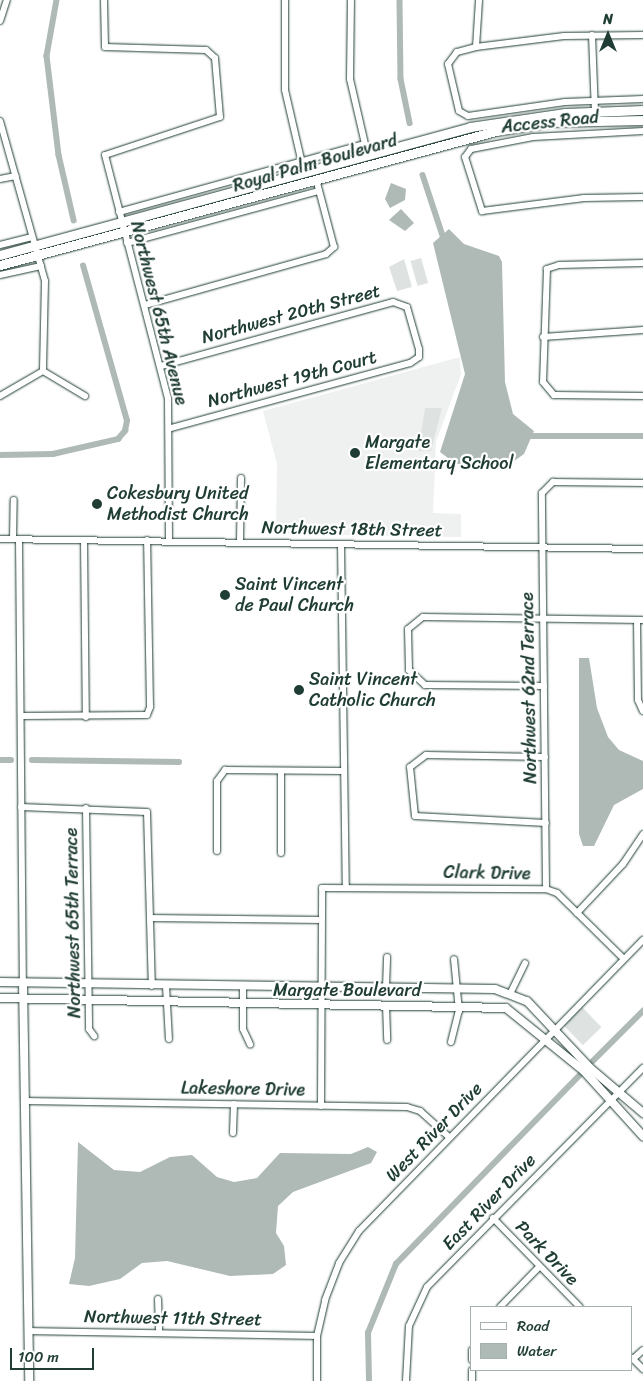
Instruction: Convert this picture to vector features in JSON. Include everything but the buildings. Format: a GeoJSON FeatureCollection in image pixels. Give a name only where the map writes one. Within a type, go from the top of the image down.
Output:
{"type":"FeatureCollection","features":[{"type":"Feature","properties":{"kind":"main road","name":"Royal Palm Boulevard"},"geometry":{"type":"LineString","coordinates":[[0,265],[36,252],[123,228],[291,186],[496,131],[643,110]]}},
{"type":"Feature","properties":{"kind":"main road","name":"Royal Palm Boulevard"},"geometry":{"type":"LineString","coordinates":[[123,228],[304,172],[494,122],[595,116],[643,120]]}},
{"type":"Feature","properties":{"kind":"main road"},"geometry":{"type":"LineString","coordinates":[[316,179],[324,167]]}},
{"type":"Feature","properties":{"kind":"main road"},"geometry":{"type":"LineString","coordinates":[[291,186],[304,172]]}},
{"type":"Feature","properties":{"kind":"main road","name":"Royal Palm Boulevard"},"geometry":{"type":"LineString","coordinates":[[0,255],[36,252]]}},
{"type":"Feature","properties":{"kind":"street"},"geometry":{"type":"LineString","coordinates":[[0,21],[7,0]]}},
{"type":"Feature","properties":{"kind":"street","name":"Northwest 65th Avenue"},"geometry":{"type":"LineString","coordinates":[[104,0],[105,47],[211,53],[220,116],[105,154],[127,244],[161,366],[171,428],[169,540]]}},
{"type":"Feature","properties":{"kind":"street"},"geometry":{"type":"LineString","coordinates":[[284,0],[285,90],[304,172]]}},
{"type":"Feature","properties":{"kind":"street"},"geometry":{"type":"LineString","coordinates":[[119,212],[365,144],[350,79],[351,0]]}},
{"type":"Feature","properties":{"kind":"street"},"geometry":{"type":"LineString","coordinates":[[479,0],[476,47],[592,35],[643,35]]}},
{"type":"Feature","properties":{"kind":"street"},"geometry":{"type":"LineString","coordinates":[[592,35],[595,116]]}},
{"type":"Feature","properties":{"kind":"street","name":"Access Road"},"geometry":{"type":"LineString","coordinates":[[476,47],[457,52],[448,64],[462,114],[594,100],[643,100]]}},
{"type":"Feature","properties":{"kind":"street"},"geometry":{"type":"LineString","coordinates":[[0,121],[45,281],[43,371]]}},
{"type":"Feature","properties":{"kind":"street","name":"Access Road"},"geometry":{"type":"LineString","coordinates":[[643,131],[533,137],[471,149],[466,157],[482,212],[567,199],[643,197]]}},
{"type":"Feature","properties":{"kind":"street"},"geometry":{"type":"LineString","coordinates":[[0,179],[16,176]]}},
{"type":"Feature","properties":{"kind":"street"},"geometry":{"type":"LineString","coordinates":[[145,305],[332,250],[316,179]]}},
{"type":"Feature","properties":{"kind":"street"},"geometry":{"type":"LineString","coordinates":[[127,244],[318,191]]}},
{"type":"Feature","properties":{"kind":"street"},"geometry":{"type":"LineString","coordinates":[[0,245],[32,237]]}},
{"type":"Feature","properties":{"kind":"street"},"geometry":{"type":"LineString","coordinates":[[643,263],[559,265],[547,269],[543,337],[546,391],[554,396],[643,396]]}},
{"type":"Feature","properties":{"kind":"street"},"geometry":{"type":"LineString","coordinates":[[0,275],[41,266]]}},
{"type":"Feature","properties":{"kind":"street","name":"Northwest 20th Street"},"geometry":{"type":"LineString","coordinates":[[161,366],[393,302],[407,306],[419,357]]}},
{"type":"Feature","properties":{"kind":"street"},"geometry":{"type":"LineString","coordinates":[[543,337],[643,330]]}},
{"type":"Feature","properties":{"kind":"street","name":"Northwest 19th Court"},"geometry":{"type":"LineString","coordinates":[[171,428],[410,363],[419,357]]}},
{"type":"Feature","properties":{"kind":"street"},"geometry":{"type":"LineString","coordinates":[[0,396],[43,371]]}},
{"type":"Feature","properties":{"kind":"street"},"geometry":{"type":"LineString","coordinates":[[43,371],[85,396]]}},
{"type":"Feature","properties":{"kind":"street"},"geometry":{"type":"LineString","coordinates":[[240,478],[240,542]]}},
{"type":"Feature","properties":{"kind":"street","name":"Northwest 62nd Terrace"},"geometry":{"type":"LineString","coordinates":[[546,890],[542,548],[546,486],[553,482],[643,483]]}},
{"type":"Feature","properties":{"kind":"street"},"geometry":{"type":"LineString","coordinates":[[14,500],[21,716],[28,1381]]}},
{"type":"Feature","properties":{"kind":"street","name":"Northwest 18th Street"},"geometry":{"type":"LineString","coordinates":[[0,539],[169,540],[643,549]]}},
{"type":"Feature","properties":{"kind":"street"},"geometry":{"type":"LineString","coordinates":[[84,540],[86,717]]}},
{"type":"Feature","properties":{"kind":"street"},"geometry":{"type":"LineString","coordinates":[[21,716],[86,717],[146,715],[150,707],[147,540]]}},
{"type":"Feature","properties":{"kind":"street"},"geometry":{"type":"LineString","coordinates":[[341,544],[346,886]]}},
{"type":"Feature","properties":{"kind":"street"},"geometry":{"type":"LineString","coordinates":[[544,686],[425,685],[414,679],[409,670],[408,629],[423,617],[543,616],[640,620],[638,700],[643,711]]}},
{"type":"Feature","properties":{"kind":"street"},"geometry":{"type":"LineString","coordinates":[[545,757],[426,755],[416,760],[410,767],[415,816],[546,823]]}},
{"type":"Feature","properties":{"kind":"street"},"geometry":{"type":"LineString","coordinates":[[217,851],[218,774],[225,770],[281,772],[344,771]]}},
{"type":"Feature","properties":{"kind":"street"},"geometry":{"type":"LineString","coordinates":[[281,772],[281,853]]}},
{"type":"Feature","properties":{"kind":"street"},"geometry":{"type":"LineString","coordinates":[[21,807],[86,808],[148,812],[152,918],[152,986]]}},
{"type":"Feature","properties":{"kind":"street","name":"Northwest 65th Terrace"},"geometry":{"type":"LineString","coordinates":[[86,808],[89,1028],[94,1036]]}},
{"type":"Feature","properties":{"kind":"street"},"geometry":{"type":"LineString","coordinates":[[578,912],[623,864],[643,834]]}},
{"type":"Feature","properties":{"kind":"street","name":"Clark Drive"},"geometry":{"type":"LineString","coordinates":[[319,920],[322,888],[346,886],[546,890],[557,893],[624,959]]}},
{"type":"Feature","properties":{"kind":"street"},"geometry":{"type":"LineString","coordinates":[[152,918],[319,920],[321,1106]]}},
{"type":"Feature","properties":{"kind":"street","name":"West River Drive"},"geometry":{"type":"LineString","coordinates":[[316,1381],[317,1336],[339,1263],[359,1231],[643,940]]}},
{"type":"Feature","properties":{"kind":"street"},"geometry":{"type":"LineString","coordinates":[[386,988],[387,957]]}},
{"type":"Feature","properties":{"kind":"street"},"geometry":{"type":"LineString","coordinates":[[452,1042],[458,1029],[454,959]]}},
{"type":"Feature","properties":{"kind":"street"},"geometry":{"type":"LineString","coordinates":[[511,992],[526,963]]}},
{"type":"Feature","properties":{"kind":"street","name":"Margate Boulevard"},"geometry":{"type":"LineString","coordinates":[[0,982],[243,988],[319,986],[455,988],[511,992],[527,1001],[619,1092],[643,1113]]}},
{"type":"Feature","properties":{"kind":"street"},"geometry":{"type":"LineString","coordinates":[[166,986],[169,1039]]}},
{"type":"Feature","properties":{"kind":"street"},"geometry":{"type":"LineString","coordinates":[[243,988],[243,1029],[250,1044]]}},
{"type":"Feature","properties":{"kind":"street","name":"Margate Boulevard"},"geometry":{"type":"LineString","coordinates":[[0,998],[506,1008],[547,1038],[610,1100],[643,1136]]}},
{"type":"Feature","properties":{"kind":"street"},"geometry":{"type":"LineString","coordinates":[[386,1005],[387,1040]]}},
{"type":"Feature","properties":{"kind":"street","name":"East River Drive"},"geometry":{"type":"LineString","coordinates":[[406,1381],[409,1326],[416,1305],[427,1287],[643,1068]]}},
{"type":"Feature","properties":{"kind":"street","name":"Lakeshore Drive"},"geometry":{"type":"LineString","coordinates":[[25,1101],[407,1107],[420,1111],[449,1137]]}},
{"type":"Feature","properties":{"kind":"street"},"geometry":{"type":"LineString","coordinates":[[233,1133],[234,1104]]}},
{"type":"Feature","properties":{"kind":"street","name":"Park Drive"},"geometry":{"type":"LineString","coordinates":[[493,1218],[579,1306]]}},
{"type":"Feature","properties":{"kind":"street"},"geometry":{"type":"LineString","coordinates":[[501,1306],[539,1267]]}},
{"type":"Feature","properties":{"kind":"street"},"geometry":{"type":"LineString","coordinates":[[158,1299],[159,1333]]}},
{"type":"Feature","properties":{"kind":"street","name":"Northwest 11th Street"},"geometry":{"type":"LineString","coordinates":[[28,1331],[317,1336]]}},
{"type":"Feature","properties":{"kind":"street"},"geometry":{"type":"LineString","coordinates":[[643,1350],[633,1358],[643,1369]]}},
{"type":"Feature","properties":{"kind":"shaded area"},"geometry":{"type":"Polygon","coordinates":[[[421,258],[428,283],[418,286],[410,261],[421,258]]]}},
{"type":"Feature","properties":{"kind":"shaded area"},"geometry":{"type":"Polygon","coordinates":[[[404,259],[412,287],[397,291],[389,267],[404,259]]]}},
{"type":"Feature","properties":{"kind":"shaded area","name":"Margate Elementary School"},"geometry":{"type":"Polygon","coordinates":[[[460,357],[461,374],[436,442],[433,513],[461,514],[461,537],[276,534],[277,464],[263,411],[460,357]]]}},
{"type":"Feature","properties":{"kind":"shaded area"},"geometry":{"type":"Polygon","coordinates":[[[425,408],[442,408],[431,451],[418,451],[425,408]]]}},
{"type":"Feature","properties":{"kind":"shaded area"},"geometry":{"type":"Polygon","coordinates":[[[582,1007],[601,1027],[583,1045],[563,1025],[582,1007]]]}},
{"type":"Feature","properties":{"kind":"water"},"geometry":{"type":"Polygon","coordinates":[[[391,183],[406,189],[405,200],[390,208],[385,199],[391,183]]]}},
{"type":"Feature","properties":{"kind":"water"},"geometry":{"type":"Polygon","coordinates":[[[401,209],[414,223],[405,231],[389,220],[401,209]]]}},
{"type":"Feature","properties":{"kind":"water"},"geometry":{"type":"Polygon","coordinates":[[[449,229],[464,244],[499,256],[502,262],[505,382],[513,414],[534,431],[524,454],[510,464],[456,464],[440,452],[465,374],[433,243],[449,229]]]}},
{"type":"Feature","properties":{"kind":"water"},"geometry":{"type":"Polygon","coordinates":[[[579,658],[589,658],[597,708],[608,737],[619,750],[643,761],[643,789],[614,805],[594,846],[583,846],[579,834],[579,658]]]}},
{"type":"Feature","properties":{"kind":"water"},"geometry":{"type":"Polygon","coordinates":[[[78,1142],[114,1170],[140,1172],[170,1157],[192,1155],[217,1177],[234,1182],[257,1178],[280,1153],[351,1154],[368,1147],[377,1152],[371,1163],[293,1192],[278,1206],[276,1233],[284,1246],[286,1265],[273,1274],[230,1276],[167,1261],[142,1263],[120,1279],[89,1286],[69,1284],[75,1258],[78,1142]]]}},
{"type":"Feature","properties":{"kind":"waterway"},"geometry":{"type":"LineString","coordinates":[[57,0],[47,56],[59,155],[74,220]]}},
{"type":"Feature","properties":{"kind":"waterway"},"geometry":{"type":"LineString","coordinates":[[400,0],[401,79],[410,123]]}},
{"type":"Feature","properties":{"kind":"waterway"},"geometry":{"type":"LineString","coordinates":[[423,175],[445,242]]}},
{"type":"Feature","properties":{"kind":"waterway"},"geometry":{"type":"LineString","coordinates":[[0,455],[53,454],[118,439],[125,431],[127,421],[83,266]]}},
{"type":"Feature","properties":{"kind":"waterway"},"geometry":{"type":"LineString","coordinates":[[528,436],[643,436]]}},
{"type":"Feature","properties":{"kind":"waterway"},"geometry":{"type":"LineString","coordinates":[[0,760],[11,760]]}},
{"type":"Feature","properties":{"kind":"waterway"},"geometry":{"type":"LineString","coordinates":[[32,760],[179,762]]}},
{"type":"Feature","properties":{"kind":"waterway"},"geometry":{"type":"LineString","coordinates":[[593,1061],[643,1011]]}},
{"type":"Feature","properties":{"kind":"waterway"},"geometry":{"type":"LineString","coordinates":[[369,1381],[368,1333],[396,1264],[580,1075]]}},
{"type":"Feature","properties":{"kind":"place","name":"Margate Elementary School"},"geometry":{"type":"Point","coordinates":[355,453]}},
{"type":"Feature","properties":{"kind":"place","name":"Cokesbury United Methodist Church"},"geometry":{"type":"Point","coordinates":[97,504]}},
{"type":"Feature","properties":{"kind":"place","name":"Saint Vincent de Paul Church"},"geometry":{"type":"Point","coordinates":[225,595]}},
{"type":"Feature","properties":{"kind":"place","name":"Saint Vincent Catholic Church"},"geometry":{"type":"Point","coordinates":[299,690]}}]}
